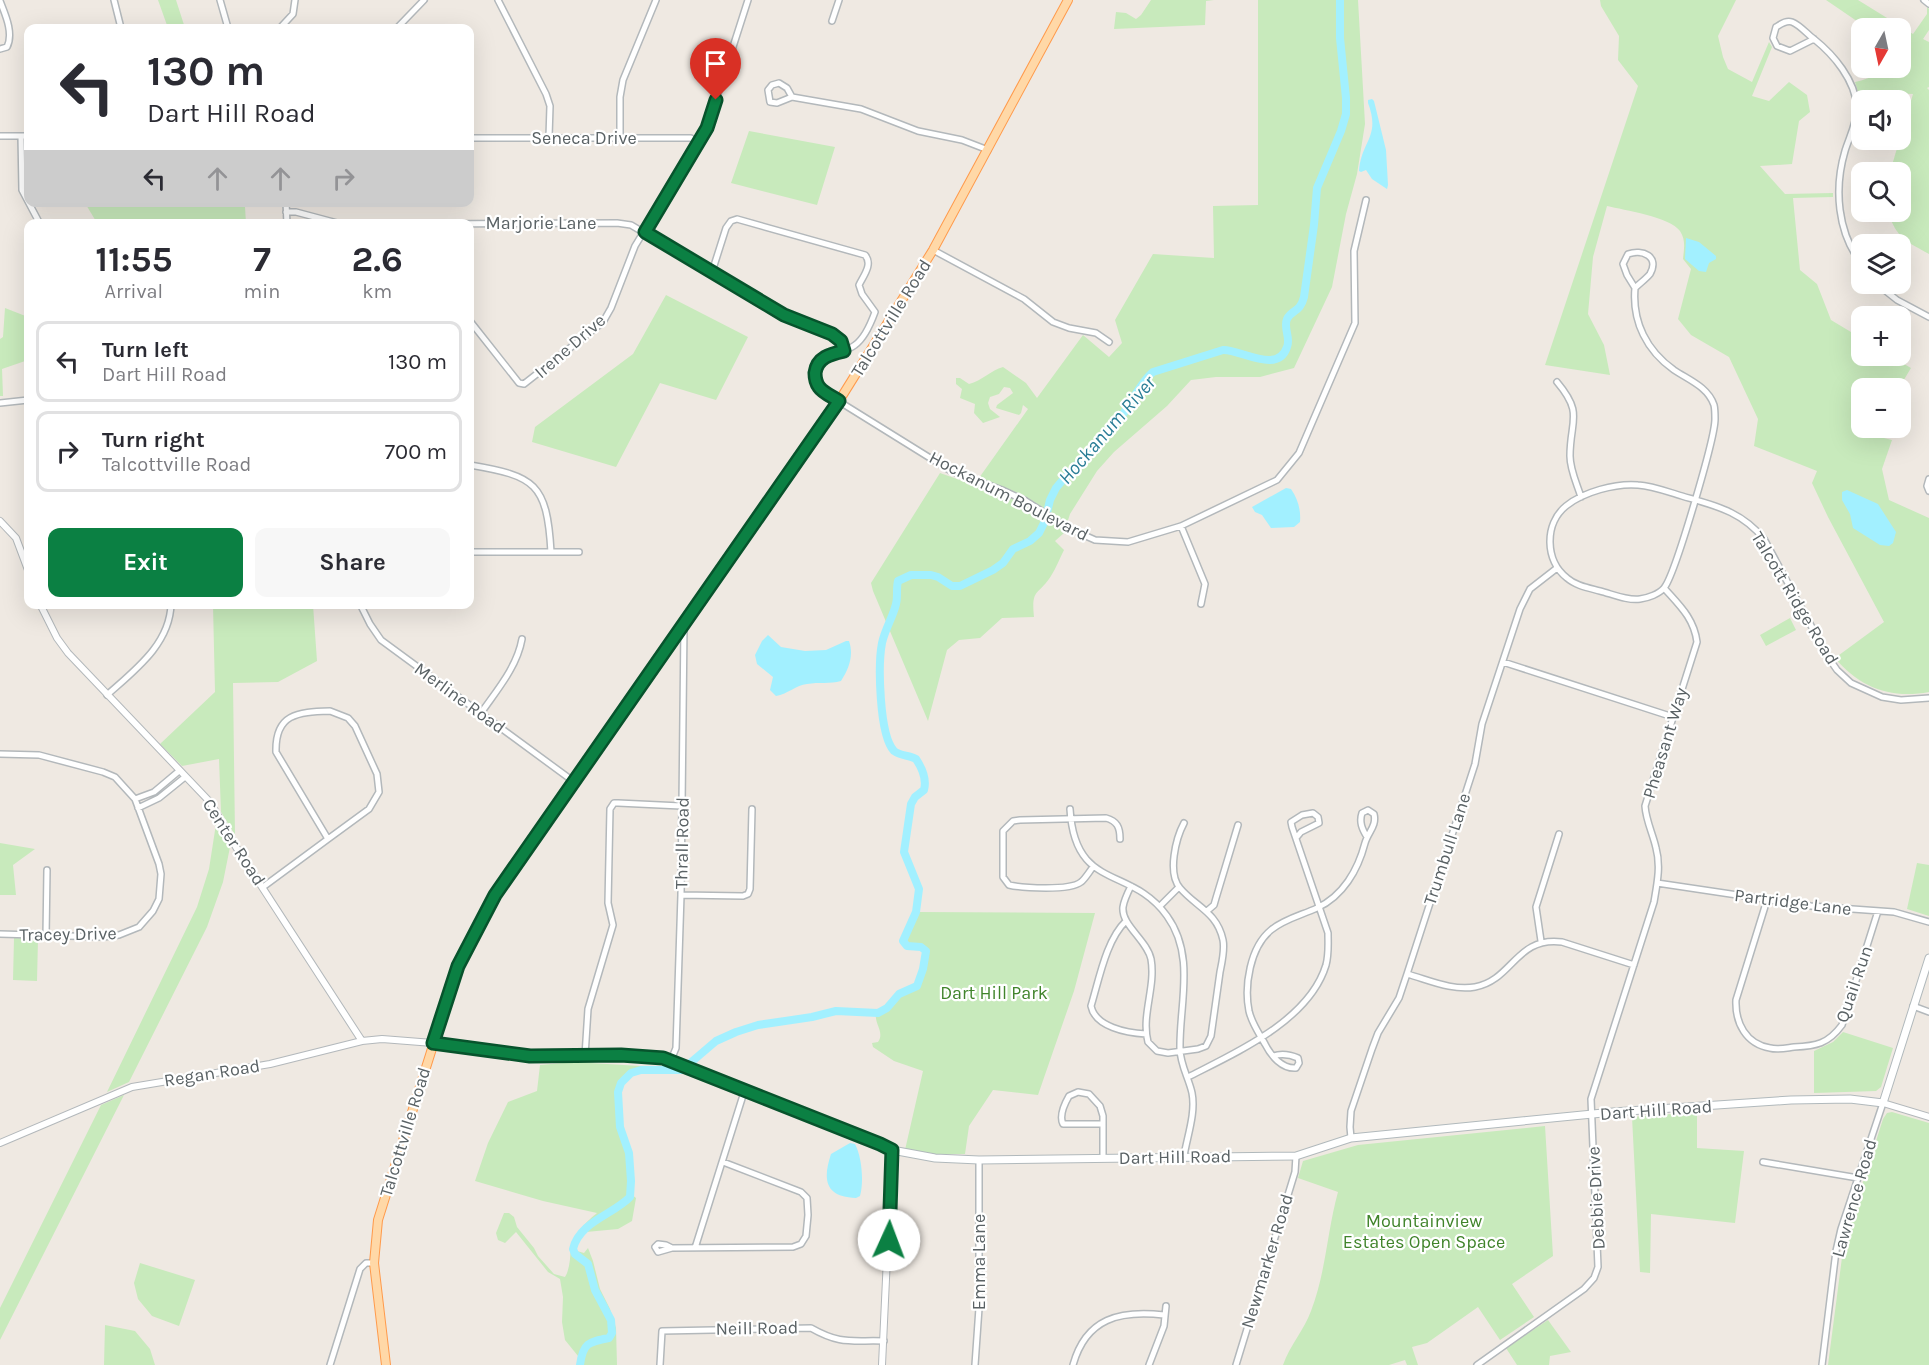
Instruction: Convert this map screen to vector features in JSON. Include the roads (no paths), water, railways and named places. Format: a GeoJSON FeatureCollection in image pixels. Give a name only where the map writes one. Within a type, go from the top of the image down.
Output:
{"type":"FeatureCollection","features":[{"type":"Feature","properties":{"kind":"main road","name":"Talcottville Road"},"geometry":{"type":"LineString","coordinates":[[386,1365],[375,1263],[380,1213],[458,966],[495,895],[839,401],[933,250],[1068,0]]}},
{"type":"Feature","properties":{"kind":"main road"},"geometry":{"type":"LineString","coordinates":[[1882,1103],[1929,958]]}},
{"type":"Feature","properties":{"kind":"main road","name":"Dart Hill Road"},"geometry":{"type":"LineString","coordinates":[[433,1043],[530,1056],[630,1055],[671,1060],[892,1150],[935,1158],[978,1160],[1296,1156],[1351,1138],[1591,1114],[1791,1100],[1850,1099],[1882,1103]]}},
{"type":"Feature","properties":{"kind":"street"},"geometry":{"type":"LineString","coordinates":[[114,0],[120,24]]}},
{"type":"Feature","properties":{"kind":"street"},"geometry":{"type":"LineString","coordinates":[[220,0],[227,24]]}},
{"type":"Feature","properties":{"kind":"street"},"geometry":{"type":"LineString","coordinates":[[284,24],[293,14],[295,0]]}},
{"type":"Feature","properties":{"kind":"street"},"geometry":{"type":"LineString","coordinates":[[401,24],[424,0]]}},
{"type":"Feature","properties":{"kind":"street"},"geometry":{"type":"LineString","coordinates":[[498,0],[546,94],[550,106],[549,137]]}},
{"type":"Feature","properties":{"kind":"street"},"geometry":{"type":"LineString","coordinates":[[620,138],[620,97],[623,80],[656,0]]}},
{"type":"Feature","properties":{"kind":"street","name":"Irene Drive"},"geometry":{"type":"LineString","coordinates":[[474,326],[519,382],[524,384],[608,316],[635,246],[707,128],[748,0]]}},
{"type":"Feature","properties":{"kind":"street"},"geometry":{"type":"LineString","coordinates":[[832,21],[838,0]]}},
{"type":"Feature","properties":{"kind":"street"},"geometry":{"type":"LineString","coordinates":[[1924,0],[1929,4]]}},
{"type":"Feature","properties":{"kind":"street"},"geometry":{"type":"LineString","coordinates":[[0,1],[10,40],[7,47],[0,49]]}},
{"type":"Feature","properties":{"kind":"street"},"geometry":{"type":"LineString","coordinates":[[1814,39],[1790,51],[1778,46],[1773,38],[1776,27],[1783,22],[1792,22],[1822,45],[1838,63],[1852,87],[1857,108],[1841,165],[1838,185],[1841,216],[1851,244]]}},
{"type":"Feature","properties":{"kind":"street"},"geometry":{"type":"LineString","coordinates":[[792,97],[787,88],[779,83],[772,85],[768,90],[770,102],[777,104],[792,97],[861,109],[918,131],[962,140],[988,150]]}},
{"type":"Feature","properties":{"kind":"street"},"geometry":{"type":"LineString","coordinates":[[0,136],[21,136],[22,190],[24,194]]}},
{"type":"Feature","properties":{"kind":"street","name":"Seneca Drive"},"geometry":{"type":"LineString","coordinates":[[474,138],[691,138],[698,143]]}},
{"type":"Feature","properties":{"kind":"street","name":"Hockanum Boulevard"},"geometry":{"type":"LineString","coordinates":[[844,351],[821,360],[816,369],[815,380],[819,389],[951,471],[1002,490],[1078,534],[1095,540],[1128,542],[1181,526],[1276,480],[1299,453],[1355,323],[1354,251],[1366,200]]}},
{"type":"Feature","properties":{"kind":"street"},"geometry":{"type":"LineString","coordinates":[[286,207],[287,219]]}},
{"type":"Feature","properties":{"kind":"street"},"geometry":{"type":"LineString","coordinates":[[286,212],[296,212],[322,219]]}},
{"type":"Feature","properties":{"kind":"street"},"geometry":{"type":"LineString","coordinates":[[712,272],[726,228],[731,221],[737,219],[865,255],[869,264],[859,285],[862,294],[875,312],[864,334],[855,345],[844,351]]}},
{"type":"Feature","properties":{"kind":"street","name":"Marjorie Lane"},"geometry":{"type":"LineString","coordinates":[[474,224],[617,223],[631,225],[784,315],[832,334],[841,341],[844,351]]}},
{"type":"Feature","properties":{"kind":"street"},"geometry":{"type":"LineString","coordinates":[[933,250],[1024,299],[1053,322],[1069,328],[1096,333],[1109,342]]}},
{"type":"Feature","properties":{"kind":"street"},"geometry":{"type":"LineString","coordinates":[[1557,568],[1568,580],[1629,599],[1639,600],[1652,596],[1664,588],[1676,562],[1713,434],[1715,418],[1713,405],[1706,392],[1658,357],[1645,340],[1637,319],[1635,288],[1623,264],[1628,254],[1637,251],[1644,252],[1651,259],[1652,267],[1649,275],[1635,288]]}},
{"type":"Feature","properties":{"kind":"street"},"geometry":{"type":"LineString","coordinates":[[1890,294],[1929,317]]}},
{"type":"Feature","properties":{"kind":"street"},"geometry":{"type":"LineString","coordinates":[[1557,382],[1571,398],[1574,408],[1571,468],[1581,497]]}},
{"type":"Feature","properties":{"kind":"street"},"geometry":{"type":"LineString","coordinates":[[0,403],[24,400]]}},
{"type":"Feature","properties":{"kind":"street"},"geometry":{"type":"LineString","coordinates":[[474,466],[509,471],[524,478],[534,487],[542,498],[547,512],[551,552]]}},
{"type":"Feature","properties":{"kind":"street"},"geometry":{"type":"LineString","coordinates":[[1929,479],[1927,486],[1929,491]]}},
{"type":"Feature","properties":{"kind":"street","name":"Talcott Ridge Road"},"geometry":{"type":"LineString","coordinates":[[1557,568],[1551,554],[1550,537],[1555,519],[1565,507],[1581,497],[1618,486],[1638,485],[1723,508],[1741,516],[1764,539],[1828,657],[1851,683],[1882,697],[1901,700],[1929,698]]}},
{"type":"Feature","properties":{"kind":"street"},"geometry":{"type":"LineString","coordinates":[[0,521],[16,538],[24,559]]}},
{"type":"Feature","properties":{"kind":"street"},"geometry":{"type":"LineString","coordinates":[[1181,526],[1205,584],[1201,604]]}},
{"type":"Feature","properties":{"kind":"street"},"geometry":{"type":"LineString","coordinates":[[474,552],[579,552]]}},
{"type":"Feature","properties":{"kind":"street","name":"Trumbull Lane"},"geometry":{"type":"LineString","coordinates":[[1351,1138],[1351,1111],[1378,1033],[1399,998],[1475,764],[1482,724],[1524,597],[1530,589],[1557,568]]}},
{"type":"Feature","properties":{"kind":"street","name":"Pheasant Way"},"geometry":{"type":"LineString","coordinates":[[1591,1114],[1594,1084],[1654,902],[1658,857],[1645,806],[1696,642],[1695,631],[1687,613],[1664,588]]}},
{"type":"Feature","properties":{"kind":"street","name":"Center Road"},"geometry":{"type":"LineString","coordinates":[[42,609],[57,638],[68,653],[210,802],[236,847],[362,1041]]}},
{"type":"Feature","properties":{"kind":"street"},"geometry":{"type":"LineString","coordinates":[[107,694],[155,649],[169,624],[170,609]]}},
{"type":"Feature","properties":{"kind":"street","name":"Merline Road"},"geometry":{"type":"LineString","coordinates":[[362,609],[381,640],[573,781]]}},
{"type":"Feature","properties":{"kind":"street","name":"Thrall Road"},"geometry":{"type":"LineString","coordinates":[[671,1060],[676,1048],[681,895],[684,624]]}},
{"type":"Feature","properties":{"kind":"street"},"geometry":{"type":"LineString","coordinates":[[481,713],[514,665],[522,639]]}},
{"type":"Feature","properties":{"kind":"street"},"geometry":{"type":"LineString","coordinates":[[1503,662],[1673,717]]}},
{"type":"Feature","properties":{"kind":"street"},"geometry":{"type":"LineString","coordinates":[[263,887],[369,809],[379,792],[379,783],[360,735],[348,718],[330,711],[298,713],[288,718],[279,727],[276,752],[327,839]]}},
{"type":"Feature","properties":{"kind":"street"},"geometry":{"type":"LineString","coordinates":[[0,754],[39,755],[103,772],[115,777],[135,799],[154,792],[179,771]]}},
{"type":"Feature","properties":{"kind":"street"},"geometry":{"type":"LineString","coordinates":[[138,808],[159,798],[185,777]]}},
{"type":"Feature","properties":{"kind":"street","name":"Tracey Drive"},"geometry":{"type":"LineString","coordinates":[[0,934],[103,937],[119,935],[139,927],[153,911],[159,899],[161,874],[135,799]]}},
{"type":"Feature","properties":{"kind":"street"},"geometry":{"type":"LineString","coordinates":[[585,1056],[588,1009],[613,925],[608,903],[610,809],[614,803],[681,806]]}},
{"type":"Feature","properties":{"kind":"street"},"geometry":{"type":"LineString","coordinates":[[681,895],[743,896],[748,894],[752,809]]}},
{"type":"Feature","properties":{"kind":"street"},"geometry":{"type":"LineString","coordinates":[[1070,809],[1073,837],[1078,848],[1093,867],[1148,895],[1160,906],[1174,928],[1183,953],[1180,1052],[1193,1096],[1184,1156]]}},
{"type":"Feature","properties":{"kind":"street"},"geometry":{"type":"LineString","coordinates":[[1188,1077],[1250,1046],[1287,1020],[1320,979],[1329,951],[1328,933],[1320,907],[1296,838],[1291,822],[1294,818],[1313,813],[1318,817],[1319,823],[1301,832],[1296,838]]}},
{"type":"Feature","properties":{"kind":"street"},"geometry":{"type":"LineString","coordinates":[[1093,867],[1080,884],[1069,887],[1008,885],[1003,877],[1003,831],[1012,821],[1106,818],[1114,820],[1120,828],[1120,838]]}},
{"type":"Feature","properties":{"kind":"street"},"geometry":{"type":"LineString","coordinates":[[1131,886],[1123,909],[1126,921],[1143,942],[1150,956],[1152,985],[1146,1034],[1148,1042],[1157,1051],[1168,1053],[1206,1046],[1211,1036],[1224,942],[1220,930],[1207,911],[1179,887],[1174,875],[1177,836],[1184,823]]}},
{"type":"Feature","properties":{"kind":"street"},"geometry":{"type":"LineString","coordinates":[[1207,911],[1214,905],[1238,825]]}},
{"type":"Feature","properties":{"kind":"street"},"geometry":{"type":"LineString","coordinates":[[1541,941],[1536,907],[1559,834]]}},
{"type":"Feature","properties":{"kind":"street"},"geometry":{"type":"LineString","coordinates":[[1273,1056],[1254,1028],[1249,1010],[1247,987],[1258,948],[1270,930],[1285,921],[1320,907],[1343,888],[1361,859],[1367,837]]}},
{"type":"Feature","properties":{"kind":"street"},"geometry":{"type":"LineString","coordinates":[[45,936],[47,870]]}},
{"type":"Feature","properties":{"kind":"street","name":"Partridge Lane"},"geometry":{"type":"LineString","coordinates":[[1657,883],[1842,910],[1894,912],[1929,922]]}},
{"type":"Feature","properties":{"kind":"street"},"geometry":{"type":"LineString","coordinates":[[1160,906],[1179,887]]}},
{"type":"Feature","properties":{"kind":"street","name":"Quail Run"},"geometry":{"type":"LineString","coordinates":[[1767,900],[1736,1000],[1736,1012],[1738,1024],[1747,1036],[1758,1044],[1772,1049],[1820,1044],[1838,1031],[1842,1025],[1878,911]]}},
{"type":"Feature","properties":{"kind":"street"},"geometry":{"type":"LineString","coordinates":[[1126,921],[1116,930],[1111,942],[1091,1006],[1098,1020],[1126,1031],[1146,1034]]}},
{"type":"Feature","properties":{"kind":"street"},"geometry":{"type":"LineString","coordinates":[[1407,974],[1451,987],[1475,987],[1494,979],[1529,947],[1541,941],[1562,942],[1634,965]]}},
{"type":"Feature","properties":{"kind":"street"},"geometry":{"type":"LineString","coordinates":[[1913,1006],[1929,1012]]}},
{"type":"Feature","properties":{"kind":"street","name":"Regan Road"},"geometry":{"type":"LineString","coordinates":[[0,1143],[132,1087],[270,1064],[362,1041],[381,1039],[433,1043]]}},
{"type":"Feature","properties":{"kind":"street"},"geometry":{"type":"LineString","coordinates":[[696,1248],[745,1089]]}},
{"type":"Feature","properties":{"kind":"street"},"geometry":{"type":"LineString","coordinates":[[1103,1124],[1063,1124],[1062,1114],[1070,1096],[1084,1092],[1092,1097],[1102,1110],[1103,1124],[1103,1158]]}},
{"type":"Feature","properties":{"kind":"street","name":"Dart Hill Road"},"geometry":{"type":"LineString","coordinates":[[1882,1103],[1929,1117]]}},
{"type":"Feature","properties":{"kind":"street","name":"Lawrence Road"},"geometry":{"type":"LineString","coordinates":[[1822,1365],[1836,1251],[1841,1229],[1882,1103]]}},
{"type":"Feature","properties":{"kind":"street","name":"Debbie Drive"},"geometry":{"type":"LineString","coordinates":[[1477,1365],[1584,1289],[1594,1278],[1599,1255],[1591,1114]]}},
{"type":"Feature","properties":{"kind":"street"},"geometry":{"type":"LineString","coordinates":[[882,1365],[892,1150]]}},
{"type":"Feature","properties":{"kind":"street","name":"Newmarker Road"},"geometry":{"type":"LineString","coordinates":[[1236,1365],[1295,1172],[1296,1156]]}},
{"type":"Feature","properties":{"kind":"street","name":"Emma Lane"},"geometry":{"type":"LineString","coordinates":[[975,1365],[980,1308],[978,1160]]}},
{"type":"Feature","properties":{"kind":"street"},"geometry":{"type":"LineString","coordinates":[[672,1248],[793,1247],[801,1244],[806,1236],[807,1198],[801,1192],[723,1162]]}},
{"type":"Feature","properties":{"kind":"street"},"geometry":{"type":"LineString","coordinates":[[1763,1162],[1858,1178]]}},
{"type":"Feature","properties":{"kind":"street"},"geometry":{"type":"LineString","coordinates":[[330,1365],[360,1269],[366,1263],[375,1263]]}},
{"type":"Feature","properties":{"kind":"street"},"geometry":{"type":"LineString","coordinates":[[1149,1365],[1162,1333],[1166,1306]]}},
{"type":"Feature","properties":{"kind":"street"},"geometry":{"type":"LineString","coordinates":[[1073,1365],[1081,1344],[1097,1325],[1122,1315],[1164,1315]]}},
{"type":"Feature","properties":{"kind":"street","name":"Neill Road"},"geometry":{"type":"LineString","coordinates":[[660,1365],[662,1331],[811,1328],[828,1338],[845,1342],[884,1341]]}},
{"type":"Feature","properties":{"kind":"water"},"geometry":{"type":"Polygon","coordinates":[[[1372,99],[1386,150],[1387,189],[1372,179],[1366,170],[1359,171],[1360,161],[1371,132],[1368,100],[1372,99]]]}},
{"type":"Feature","properties":{"kind":"water"},"geometry":{"type":"Polygon","coordinates":[[[1686,238],[1699,242],[1716,256],[1716,259],[1709,263],[1706,272],[1699,271],[1685,259],[1686,238]]]}},
{"type":"Feature","properties":{"kind":"water"},"geometry":{"type":"Polygon","coordinates":[[[1286,488],[1291,489],[1297,501],[1300,522],[1294,527],[1271,528],[1262,515],[1255,512],[1252,507],[1286,488]]]}},
{"type":"Feature","properties":{"kind":"water"},"geometry":{"type":"Polygon","coordinates":[[[1847,490],[1878,504],[1896,532],[1893,543],[1889,546],[1880,545],[1853,528],[1850,514],[1842,500],[1842,492],[1847,490]]]}},
{"type":"Feature","properties":{"kind":"water"},"geometry":{"type":"Polygon","coordinates":[[[768,635],[781,647],[805,651],[826,650],[849,641],[851,657],[846,672],[841,681],[811,683],[776,696],[770,690],[773,677],[757,664],[755,655],[768,635]]]}},
{"type":"Feature","properties":{"kind":"water"},"geometry":{"type":"Polygon","coordinates":[[[850,1143],[855,1144],[862,1170],[860,1196],[856,1198],[846,1197],[833,1191],[827,1180],[831,1154],[850,1143]]]}},
{"type":"Feature","properties":{"kind":"waterway","name":"Hockanum River"},"geometry":{"type":"LineString","coordinates":[[580,1365],[585,1348],[591,1342],[609,1338],[612,1333],[611,1320],[595,1290],[588,1264],[575,1254],[573,1249],[582,1232],[589,1225],[630,1197],[629,1153],[620,1127],[618,1092],[621,1083],[631,1073],[641,1070],[682,1070],[716,1041],[758,1025],[836,1011],[878,1013],[887,1008],[899,994],[917,986],[926,951],[921,947],[907,946],[903,941],[916,912],[919,889],[904,852],[911,804],[925,786],[922,770],[916,759],[896,753],[889,743],[885,730],[880,682],[882,643],[896,604],[898,581],[911,575],[931,575],[952,586],[960,586],[993,570],[1003,563],[1013,549],[1030,541],[1039,533],[1045,521],[1050,500],[1056,488],[1117,422],[1153,372],[1223,350],[1258,359],[1276,359],[1287,347],[1287,319],[1300,306],[1304,297],[1317,188],[1346,114],[1340,38],[1340,0]]}},
{"type":"Feature","properties":{"kind":"park label","name":"Dart Hill Park"},"geometry":{"type":"Point","coordinates":[994,993]}},
{"type":"Feature","properties":{"kind":"park label","name":"Mountainview Estates Open Space"},"geometry":{"type":"Point","coordinates":[1424,1231]}}]}
